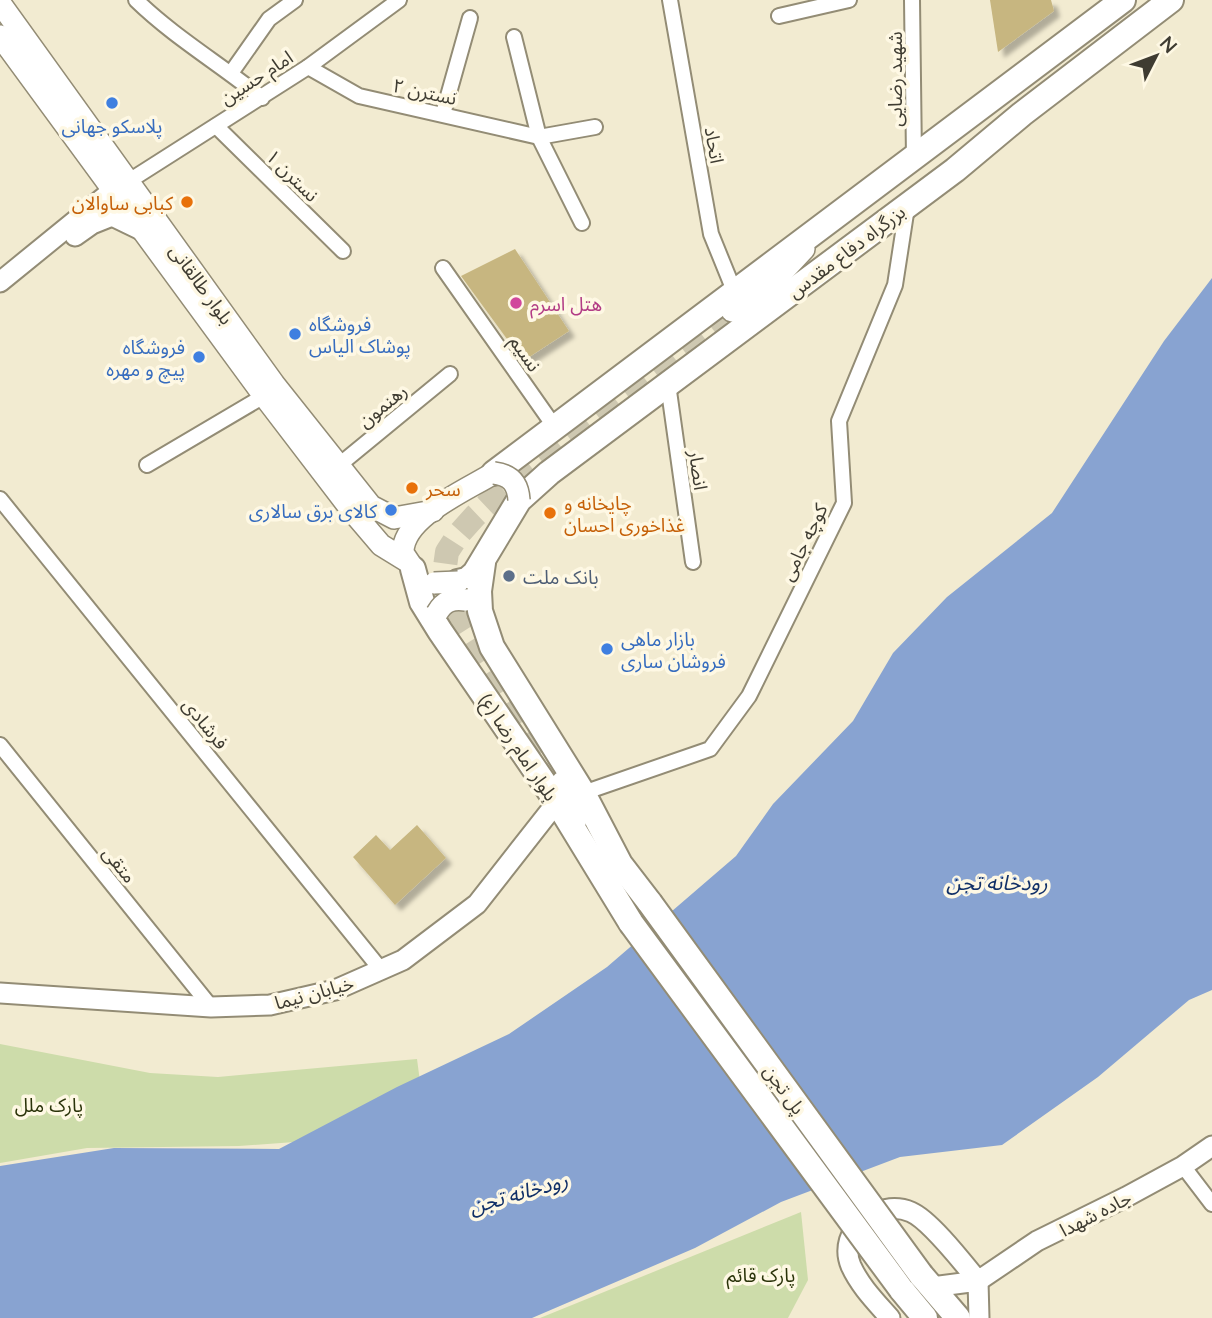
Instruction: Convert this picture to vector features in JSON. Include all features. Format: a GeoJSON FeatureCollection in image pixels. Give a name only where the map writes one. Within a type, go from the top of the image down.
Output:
{"type":"FeatureCollection","features":[{"type":"Feature","properties":{"kind":"highway","name":"بزرگراه دفاع مقدس"},"geometry":{"type":"LineString","coordinates":[[520,477],[554,426],[734,302],[832,219],[1123,0]]}},
{"type":"Feature","properties":{"kind":"highway","name":"بزرگراه دفاع مقدس"},"geometry":{"type":"LineString","coordinates":[[520,477],[668,384],[907,206],[1171,0]]}},
{"type":"Feature","properties":{"kind":"highway"},"geometry":{"type":"LineString","coordinates":[[460,595],[483,563],[520,477]]}},
{"type":"Feature","properties":{"kind":"highway","name":"بلوار امام رضا (ع)"},"geometry":{"type":"LineString","coordinates":[[483,563],[479,591],[460,595],[492,647],[567,793],[579,838],[631,923]]}},
{"type":"Feature","properties":{"kind":"highway","name":"بلوار امام رضا (ع)"},"geometry":{"type":"LineString","coordinates":[[410,565],[422,602],[650,903]]}},
{"type":"Feature","properties":{"kind":"highway","name":"پل تجن"},"geometry":{"type":"LineString","coordinates":[[650,903],[926,1281]]}},
{"type":"Feature","properties":{"kind":"highway","name":"پل تجن"},"geometry":{"type":"LineString","coordinates":[[631,923],[925,1318]]}},
{"type":"Feature","properties":{"kind":"highway"},"geometry":{"type":"LineString","coordinates":[[926,1281],[958,1318]]}},
{"type":"Feature","properties":{"kind":"main road","name":"بلوار طالقانی"},"geometry":{"type":"LineString","coordinates":[[0,3],[126,188],[143,231],[360,522],[381,545],[460,595]]}},
{"type":"Feature","properties":{"kind":"main road","name":"بلوار طالقانی"},"geometry":{"type":"LineString","coordinates":[[0,36],[126,188],[274,384],[371,506],[394,518],[433,511]]}},
{"type":"Feature","properties":{"kind":"main road"},"geometry":{"type":"LineString","coordinates":[[410,565],[403,548],[408,532],[415,524],[433,511],[520,477]]}},
{"type":"Feature","properties":{"kind":"main road"},"geometry":{"type":"LineString","coordinates":[[439,622],[442,604],[460,595]]}},
{"type":"Feature","properties":{"kind":"street"},"geometry":{"type":"LineString","coordinates":[[136,0],[191,46],[262,97]]}},
{"type":"Feature","properties":{"kind":"street"},"geometry":{"type":"LineString","coordinates":[[231,73],[269,19],[295,0]]}},
{"type":"Feature","properties":{"kind":"street","name":"امام حسین"},"geometry":{"type":"LineString","coordinates":[[126,188],[216,125],[308,67],[399,0]]}},
{"type":"Feature","properties":{"kind":"street","name":"اتحاد"},"geometry":{"type":"LineString","coordinates":[[670,0],[711,234],[734,302]]}},
{"type":"Feature","properties":{"kind":"street"},"geometry":{"type":"LineString","coordinates":[[779,16],[849,0]]}},
{"type":"Feature","properties":{"kind":"street","name":"شهید رضایی"},"geometry":{"type":"LineString","coordinates":[[912,0],[914,158]]}},
{"type":"Feature","properties":{"kind":"street"},"geometry":{"type":"LineString","coordinates":[[443,114],[470,18]]}},
{"type":"Feature","properties":{"kind":"street"},"geometry":{"type":"LineString","coordinates":[[514,37],[539,137],[582,223]]}},
{"type":"Feature","properties":{"kind":"street","name":"نسترن ۲"},"geometry":{"type":"LineString","coordinates":[[308,67],[359,96],[539,137]]}},
{"type":"Feature","properties":{"kind":"street","name":"نسترن ۱"},"geometry":{"type":"LineString","coordinates":[[216,125],[343,251]]}},
{"type":"Feature","properties":{"kind":"street"},"geometry":{"type":"LineString","coordinates":[[539,137],[595,127]]}},
{"type":"Feature","properties":{"kind":"street"},"geometry":{"type":"LineString","coordinates":[[0,282],[126,188]]}},
{"type":"Feature","properties":{"kind":"street","name":"کوچه جامی"},"geometry":{"type":"LineString","coordinates":[[567,793],[710,748],[749,696],[844,503],[839,421],[895,285],[907,206]]}},
{"type":"Feature","properties":{"kind":"street"},"geometry":{"type":"LineString","coordinates":[[37,252],[54,251],[92,224],[112,216],[143,231]]}},
{"type":"Feature","properties":{"kind":"street","name":"نسیم"},"geometry":{"type":"LineString","coordinates":[[443,268],[554,426]]}},
{"type":"Feature","properties":{"kind":"street","name":"رهنمون"},"geometry":{"type":"LineString","coordinates":[[338,466],[450,374]]}},
{"type":"Feature","properties":{"kind":"street","name":"انصار"},"geometry":{"type":"LineString","coordinates":[[668,384],[693,562]]}},
{"type":"Feature","properties":{"kind":"street"},"geometry":{"type":"LineString","coordinates":[[147,465],[264,396]]}},
{"type":"Feature","properties":{"kind":"street","name":"فرشادی"},"geometry":{"type":"LineString","coordinates":[[0,499],[382,971]]}},
{"type":"Feature","properties":{"kind":"street","name":"متقی"},"geometry":{"type":"LineString","coordinates":[[0,745],[211,1007]]}},
{"type":"Feature","properties":{"kind":"street","name":"خیابان نیما"},"geometry":{"type":"LineString","coordinates":[[0,993],[211,1007],[270,1005],[335,990],[403,960],[477,904],[567,793]]}},
{"type":"Feature","properties":{"kind":"street","name":"جاده شهدا"},"geometry":{"type":"LineString","coordinates":[[978,1281],[1038,1241],[1183,1166],[1212,1146]]}},
{"type":"Feature","properties":{"kind":"street"},"geometry":{"type":"LineString","coordinates":[[1183,1166],[1212,1204]]}},
{"type":"Feature","properties":{"kind":"street"},"geometry":{"type":"LineString","coordinates":[[890,1318],[859,1281],[850,1263],[849,1243],[858,1225],[873,1212],[893,1208],[912,1212],[928,1225],[978,1281],[979,1318]]}},
{"type":"Feature","properties":{"kind":"street"},"geometry":{"type":"LineString","coordinates":[[926,1281],[978,1281]]}},
{"type":"Feature","properties":{"kind":"green space","name":"پارک ملل"},"geometry":{"type":"Polygon","coordinates":[[[0,1044],[150,1073],[218,1077],[417,1059],[424,1112],[362,1137],[239,1146],[87,1148],[0,1163],[0,1044]]]}},
{"type":"Feature","properties":{"kind":"green space","name":"پارک قائم"},"geometry":{"type":"Polygon","coordinates":[[[801,1212],[808,1280],[788,1318],[540,1318],[801,1212]]]}},
{"type":"Feature","properties":{"kind":"water","name":"رودخانه تجن"},"geometry":{"type":"Polygon","coordinates":[[[1212,278],[1212,990],[1189,1000],[1098,1077],[1002,1145],[900,1157],[781,1202],[695,1248],[532,1318],[0,1318],[0,1166],[114,1148],[279,1149],[397,1087],[509,1034],[607,967],[736,856],[773,804],[853,721],[893,653],[947,597],[1052,513],[1164,341],[1212,278]]]}},
{"type":"Feature","properties":{"kind":"building"},"geometry":{"type":"Polygon","coordinates":[[[990,0],[1051,0],[1054,11],[998,52],[990,0]]]}},
{"type":"Feature","properties":{"kind":"building","name":"هتل اسرم"},"geometry":{"type":"Polygon","coordinates":[[[515,249],[569,331],[523,361],[461,276],[515,249]]]}},
{"type":"Feature","properties":{"kind":"building"},"geometry":{"type":"Polygon","coordinates":[[[417,825],[446,858],[395,905],[353,857],[376,835],[390,850],[417,825]]]}},
{"type":"Feature","properties":{"kind":"tunnel"},"geometry":{"type":"LineString","coordinates":[[562,782],[446,598],[444,574],[447,552],[458,535],[495,497],[732,311]]}},
{"type":"Feature","properties":{"kind":"place","name":"پلاسکو جهانی"},"geometry":{"type":"Point","coordinates":[112,103]}},
{"type":"Feature","properties":{"kind":"place","name":"کبابی ساوالان"},"geometry":{"type":"Point","coordinates":[187,202]}},
{"type":"Feature","properties":{"kind":"place","name":"هتل اسرم"},"geometry":{"type":"Point","coordinates":[516,303]}},
{"type":"Feature","properties":{"kind":"place","name":"فروشگاه پوشاک الیاس"},"geometry":{"type":"Point","coordinates":[295,334]}},
{"type":"Feature","properties":{"kind":"place","name":"فروشگاه پیچ و مهره"},"geometry":{"type":"Point","coordinates":[199,357]}},
{"type":"Feature","properties":{"kind":"place","name":"سحر"},"geometry":{"type":"Point","coordinates":[412,488]}},
{"type":"Feature","properties":{"kind":"place","name":"کالای برق سالاری"},"geometry":{"type":"Point","coordinates":[391,510]}},
{"type":"Feature","properties":{"kind":"place","name":"چایخانه و غذاخوری احسان"},"geometry":{"type":"Point","coordinates":[550,513]}},
{"type":"Feature","properties":{"kind":"place","name":"بانک ملت"},"geometry":{"type":"Point","coordinates":[509,576]}},
{"type":"Feature","properties":{"kind":"place","name":"بازار ماهی فروشان ساری"},"geometry":{"type":"Point","coordinates":[607,649]}}]}
